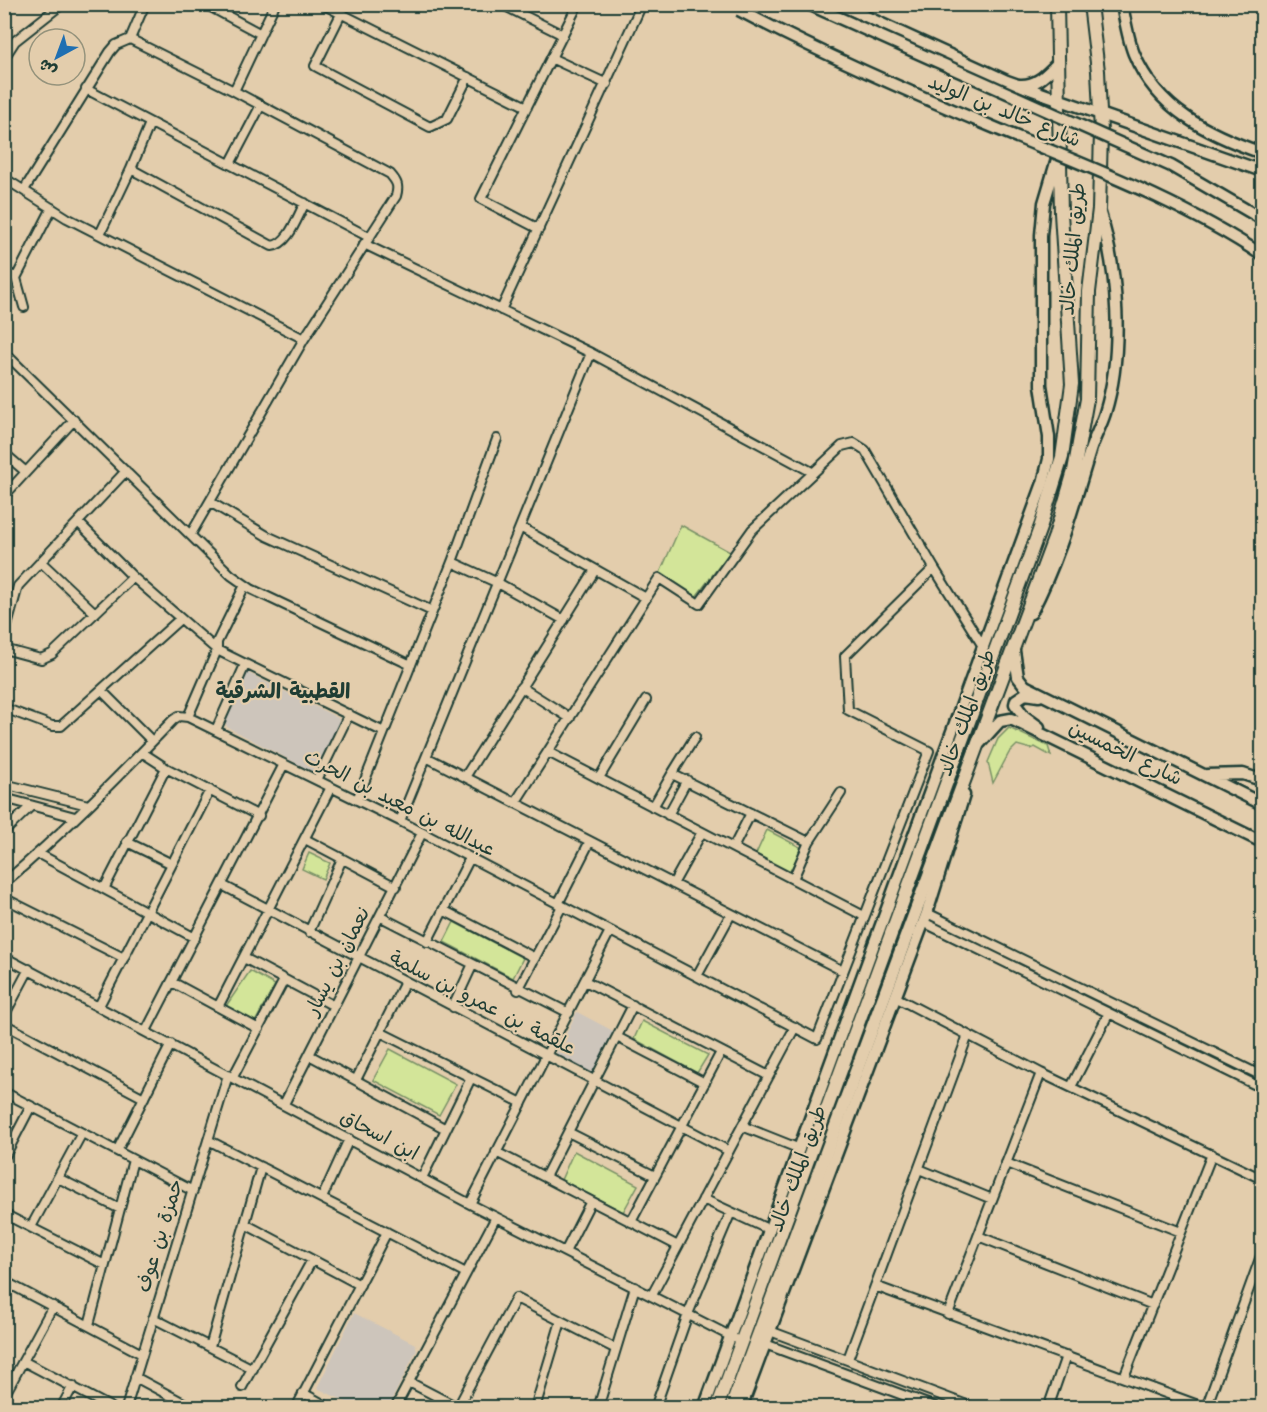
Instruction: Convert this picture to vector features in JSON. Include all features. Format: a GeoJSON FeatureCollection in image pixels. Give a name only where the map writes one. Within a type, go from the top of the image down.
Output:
{"type":"FeatureCollection","features":[{"type":"Feature","properties":{"kind":"main road"},"geometry":{"type":"LineString","coordinates":[[808,4],[1171,166],[1263,219]]}},
{"type":"Feature","properties":{"kind":"main road","name":"شارع خالد بن الوليد"},"geometry":{"type":"LineString","coordinates":[[838,4],[1007,81],[1060,102],[1263,171]]}},
{"type":"Feature","properties":{"kind":"main road","name":"طريق الملك خالد"},"geometry":{"type":"LineString","coordinates":[[717,1407],[735,1339],[1040,528],[1062,457],[1069,419],[1072,355],[1066,297],[1059,153],[1058,4]]}},
{"type":"Feature","properties":{"kind":"main road","name":"طريق الملك خالد"},"geometry":{"type":"LineString","coordinates":[[732,1407],[1055,536],[1081,438],[1087,399],[1089,292],[1099,209],[1100,115],[1090,4]]}},
{"type":"Feature","properties":{"kind":"main road"},"geometry":{"type":"LineString","coordinates":[[1122,4],[1134,54],[1152,86],[1185,118],[1219,138],[1263,153]]}},
{"type":"Feature","properties":{"kind":"main road","name":"شارع خالد بن الوليد"},"geometry":{"type":"LineString","coordinates":[[735,7],[879,80],[1115,177],[1184,209],[1263,255]]}},
{"type":"Feature","properties":{"kind":"main road"},"geometry":{"type":"LineString","coordinates":[[1007,81],[1030,85],[1043,78],[1059,62]]}},
{"type":"Feature","properties":{"kind":"main road"},"geometry":{"type":"LineString","coordinates":[[704,1407],[735,1339],[770,1230],[1043,483],[1049,459],[1049,437],[1041,385],[1041,235],[1044,203],[1059,153]]}},
{"type":"Feature","properties":{"kind":"main road"},"geometry":{"type":"LineString","coordinates":[[1014,646],[1059,554],[1107,403],[1116,340],[1113,268],[1108,238],[1099,209]]}},
{"type":"Feature","properties":{"kind":"main road","name":"شارع الخمسين"},"geometry":{"type":"LineString","coordinates":[[1014,646],[1014,664],[1018,677],[1025,686],[1263,804]]}},
{"type":"Feature","properties":{"kind":"main road"},"geometry":{"type":"LineString","coordinates":[[1050,699],[1025,694],[1016,700],[1016,704],[1024,716],[1057,741]]}},
{"type":"Feature","properties":{"kind":"main road","name":"شارع الخمسين"},"geometry":{"type":"LineString","coordinates":[[978,745],[1000,721],[1011,720],[1263,842]]}},
{"type":"Feature","properties":{"kind":"main road"},"geometry":{"type":"LineString","coordinates":[[741,1407],[925,918],[948,852],[978,745]]}},
{"type":"Feature","properties":{"kind":"main road"},"geometry":{"type":"LineString","coordinates":[[1202,775],[1243,774],[1255,778],[1263,777]]}},
{"type":"Feature","properties":{"kind":"street"},"geometry":{"type":"LineString","coordinates":[[4,58],[15,41],[62,4]]}},
{"type":"Feature","properties":{"kind":"street"},"geometry":{"type":"LineString","coordinates":[[24,190],[110,52],[116,45],[130,39],[145,4]]}},
{"type":"Feature","properties":{"kind":"street"},"geometry":{"type":"LineString","coordinates":[[205,4],[261,34]]}},
{"type":"Feature","properties":{"kind":"street"},"geometry":{"type":"LineString","coordinates":[[234,91],[275,4]]}},
{"type":"Feature","properties":{"kind":"street"},"geometry":{"type":"LineString","coordinates":[[322,4],[527,107]]}},
{"type":"Feature","properties":{"kind":"street"},"geometry":{"type":"LineString","coordinates":[[501,4],[563,35]]}},
{"type":"Feature","properties":{"kind":"street"},"geometry":{"type":"LineString","coordinates":[[539,229],[481,199],[578,4]]}},
{"type":"Feature","properties":{"kind":"street"},"geometry":{"type":"LineString","coordinates":[[501,310],[642,4]]}},
{"type":"Feature","properties":{"kind":"street"},"geometry":{"type":"LineString","coordinates":[[341,14],[315,66],[430,128],[447,119],[468,77]]}},
{"type":"Feature","properties":{"kind":"street"},"geometry":{"type":"LineString","coordinates":[[130,39],[390,174],[396,180],[398,188],[396,196],[304,339],[191,534]]}},
{"type":"Feature","properties":{"kind":"street"},"geometry":{"type":"LineString","coordinates":[[551,58],[607,84]]}},
{"type":"Feature","properties":{"kind":"street"},"geometry":{"type":"LineString","coordinates":[[86,89],[305,203],[367,240],[501,310],[591,353],[812,472]]}},
{"type":"Feature","properties":{"kind":"street"},"geometry":{"type":"LineString","coordinates":[[230,164],[261,105]]}},
{"type":"Feature","properties":{"kind":"street"},"geometry":{"type":"LineString","coordinates":[[100,234],[150,123]]}},
{"type":"Feature","properties":{"kind":"street"},"geometry":{"type":"LineString","coordinates":[[131,169],[272,246],[279,245],[285,239],[305,203]]}},
{"type":"Feature","properties":{"kind":"street"},"geometry":{"type":"LineString","coordinates":[[4,178],[100,234],[304,339]]}},
{"type":"Feature","properties":{"kind":"street"},"geometry":{"type":"LineString","coordinates":[[24,307],[16,278],[52,208]]}},
{"type":"Feature","properties":{"kind":"street"},"geometry":{"type":"LineString","coordinates":[[4,271],[16,278]]}},
{"type":"Feature","properties":{"kind":"street"},"geometry":{"type":"LineString","coordinates":[[400,821],[428,758],[591,353]]}},
{"type":"Feature","properties":{"kind":"street"},"geometry":{"type":"LineString","coordinates":[[4,356],[10,358],[231,575],[245,585],[411,665]]}},
{"type":"Feature","properties":{"kind":"street"},"geometry":{"type":"LineString","coordinates":[[4,496],[74,420]]}},
{"type":"Feature","properties":{"kind":"street"},"geometry":{"type":"LineString","coordinates":[[357,800],[452,562],[497,440]]}},
{"type":"Feature","properties":{"kind":"street"},"geometry":{"type":"LineString","coordinates":[[515,803],[659,578],[699,604],[752,530],[842,446],[854,443],[865,450],[984,648]]}},
{"type":"Feature","properties":{"kind":"street"},"geometry":{"type":"LineString","coordinates":[[4,453],[26,472]]}},
{"type":"Feature","properties":{"kind":"street"},"geometry":{"type":"LineString","coordinates":[[4,637],[18,586],[126,471]]}},
{"type":"Feature","properties":{"kind":"street"},"geometry":{"type":"LineString","coordinates":[[210,502],[267,536],[432,611]]}},
{"type":"Feature","properties":{"kind":"street"},"geometry":{"type":"LineString","coordinates":[[79,523],[133,577],[218,650],[384,732]]}},
{"type":"Feature","properties":{"kind":"street"},"geometry":{"type":"LineString","coordinates":[[520,527],[646,598]]}},
{"type":"Feature","properties":{"kind":"street"},"geometry":{"type":"LineString","coordinates":[[40,562],[95,613]]}},
{"type":"Feature","properties":{"kind":"street"},"geometry":{"type":"LineString","coordinates":[[452,562],[498,583],[564,620]]}},
{"type":"Feature","properties":{"kind":"street"},"geometry":{"type":"LineString","coordinates":[[428,758],[843,971],[929,751],[848,710],[845,656],[934,568]]}},
{"type":"Feature","properties":{"kind":"street"},"geometry":{"type":"LineString","coordinates":[[465,777],[595,570]]}},
{"type":"Feature","properties":{"kind":"street"},"geometry":{"type":"LineString","coordinates":[[4,649],[40,659],[46,658],[133,577]]}},
{"type":"Feature","properties":{"kind":"street"},"geometry":{"type":"LineString","coordinates":[[4,883],[39,854],[143,753],[173,720],[179,716],[188,717],[218,650],[217,642],[245,585]]}},
{"type":"Feature","properties":{"kind":"street"},"geometry":{"type":"LineString","coordinates":[[4,708],[52,726],[61,726],[180,619]]}},
{"type":"Feature","properties":{"kind":"street"},"geometry":{"type":"LineString","coordinates":[[216,730],[245,665]]}},
{"type":"Feature","properties":{"kind":"street"},"geometry":{"type":"LineString","coordinates":[[521,687],[570,718]]}},
{"type":"Feature","properties":{"kind":"street"},"geometry":{"type":"LineString","coordinates":[[102,691],[152,741]]}},
{"type":"Feature","properties":{"kind":"street"},"geometry":{"type":"LineString","coordinates":[[599,778],[646,700]]}},
{"type":"Feature","properties":{"kind":"street"},"geometry":{"type":"LineString","coordinates":[[317,780],[349,714]]}},
{"type":"Feature","properties":{"kind":"street","name":"عبدالله بن معبد بن الحرث"},"geometry":{"type":"LineString","coordinates":[[188,717],[400,821],[817,1039],[843,971]]}},
{"type":"Feature","properties":{"kind":"street"},"geometry":{"type":"LineString","coordinates":[[653,807],[694,737]]}},
{"type":"Feature","properties":{"kind":"street"},"geometry":{"type":"LineString","coordinates":[[548,752],[864,916]]}},
{"type":"Feature","properties":{"kind":"street"},"geometry":{"type":"LineString","coordinates":[[143,753],[166,768],[260,816]]}},
{"type":"Feature","properties":{"kind":"street"},"geometry":{"type":"LineString","coordinates":[[146,1031],[260,816],[284,764]]}},
{"type":"Feature","properties":{"kind":"street"},"geometry":{"type":"LineString","coordinates":[[104,889],[166,768]]}},
{"type":"Feature","properties":{"kind":"street"},"geometry":{"type":"LineString","coordinates":[[672,774],[809,842]]}},
{"type":"Feature","properties":{"kind":"street"},"geometry":{"type":"LineString","coordinates":[[668,815],[687,780]]}},
{"type":"Feature","properties":{"kind":"street"},"geometry":{"type":"LineString","coordinates":[[4,784],[88,805]]}},
{"type":"Feature","properties":{"kind":"street"},"geometry":{"type":"LineString","coordinates":[[218,1007],[331,788]]}},
{"type":"Feature","properties":{"kind":"street"},"geometry":{"type":"LineString","coordinates":[[99,1006],[210,790]]}},
{"type":"Feature","properties":{"kind":"street"},"geometry":{"type":"LineString","coordinates":[[793,879],[809,842],[841,793]]}},
{"type":"Feature","properties":{"kind":"street"},"geometry":{"type":"LineString","coordinates":[[4,798],[75,818]]}},
{"type":"Feature","properties":{"kind":"street"},"geometry":{"type":"LineString","coordinates":[[4,832],[31,806]]}},
{"type":"Feature","properties":{"kind":"street"},"geometry":{"type":"LineString","coordinates":[[733,848],[751,813]]}},
{"type":"Feature","properties":{"kind":"street"},"geometry":{"type":"LineString","coordinates":[[673,884],[702,832]]}},
{"type":"Feature","properties":{"kind":"street","name":"نعمان بن يسار"},"geometry":{"type":"LineString","coordinates":[[284,1104],[422,833]]}},
{"type":"Feature","properties":{"kind":"street"},"geometry":{"type":"LineString","coordinates":[[305,839],[396,887]]}},
{"type":"Feature","properties":{"kind":"street"},"geometry":{"type":"LineString","coordinates":[[518,990],[590,841]]}},
{"type":"Feature","properties":{"kind":"street"},"geometry":{"type":"LineString","coordinates":[[128,842],[172,864]]}},
{"type":"Feature","properties":{"kind":"street"},"geometry":{"type":"LineString","coordinates":[[39,854],[195,938]]}},
{"type":"Feature","properties":{"kind":"street"},"geometry":{"type":"LineString","coordinates":[[427,942],[470,858]]}},
{"type":"Feature","properties":{"kind":"street"},"geometry":{"type":"LineString","coordinates":[[309,932],[342,859]]}},
{"type":"Feature","properties":{"kind":"street","name":"علقمة بن عمرو بن سلمة"},"geometry":{"type":"LineString","coordinates":[[222,885],[358,959],[729,1151]]}},
{"type":"Feature","properties":{"kind":"street"},"geometry":{"type":"LineString","coordinates":[[4,898],[124,958]]}},
{"type":"Feature","properties":{"kind":"street"},"geometry":{"type":"LineString","coordinates":[[443,910],[535,958]]}},
{"type":"Feature","properties":{"kind":"street"},"geometry":{"type":"LineString","coordinates":[[697,976],[731,914]]}},
{"type":"Feature","properties":{"kind":"street"},"geometry":{"type":"LineString","coordinates":[[381,917],[518,990],[569,1013]]}},
{"type":"Feature","properties":{"kind":"street"},"geometry":{"type":"LineString","coordinates":[[925,918],[1109,1013],[1263,1088]]}},
{"type":"Feature","properties":{"kind":"street"},"geometry":{"type":"LineString","coordinates":[[925,918],[1263,1076]]}},
{"type":"Feature","properties":{"kind":"street"},"geometry":{"type":"LineString","coordinates":[[470,1204],[610,931]]}},
{"type":"Feature","properties":{"kind":"street","name":"ابن اسحاق"},"geometry":{"type":"LineString","coordinates":[[4,957],[470,1204],[735,1339]]}},
{"type":"Feature","properties":{"kind":"street"},"geometry":{"type":"LineString","coordinates":[[244,958],[334,1006]]}},
{"type":"Feature","properties":{"kind":"street"},"geometry":{"type":"LineString","coordinates":[[453,1007],[472,966]]}},
{"type":"Feature","properties":{"kind":"street"},"geometry":{"type":"LineString","coordinates":[[4,1016],[29,969]]}},
{"type":"Feature","properties":{"kind":"street","name":"حمزة بن عوف"},"geometry":{"type":"LineString","coordinates":[[126,1407],[208,1140],[231,1076],[284,980]]}},
{"type":"Feature","properties":{"kind":"street"},"geometry":{"type":"LineString","coordinates":[[585,981],[769,1076]]}},
{"type":"Feature","properties":{"kind":"street"},"geometry":{"type":"LineString","coordinates":[[171,982],[259,1029]]}},
{"type":"Feature","properties":{"kind":"street"},"geometry":{"type":"LineString","coordinates":[[356,1080],[405,982]]}},
{"type":"Feature","properties":{"kind":"street"},"geometry":{"type":"LineString","coordinates":[[895,997],[1041,1073],[1263,1179]]}},
{"type":"Feature","properties":{"kind":"street"},"geometry":{"type":"LineString","coordinates":[[545,1177],[633,1005]]}},
{"type":"Feature","properties":{"kind":"street"},"geometry":{"type":"LineString","coordinates":[[1071,1087],[1109,1013]]}},
{"type":"Feature","properties":{"kind":"street"},"geometry":{"type":"LineString","coordinates":[[4,1024],[144,1098]]}},
{"type":"Feature","properties":{"kind":"street"},"geometry":{"type":"LineString","coordinates":[[652,1295],[795,1027]]}},
{"type":"Feature","properties":{"kind":"street"},"geometry":{"type":"LineString","coordinates":[[380,1032],[522,1103]]}},
{"type":"Feature","properties":{"kind":"street"},"geometry":{"type":"LineString","coordinates":[[848,1359],[968,1035]]}},
{"type":"Feature","properties":{"kind":"street"},"geometry":{"type":"LineString","coordinates":[[617,1037],[705,1083]]}},
{"type":"Feature","properties":{"kind":"street"},"geometry":{"type":"LineString","coordinates":[[117,1151],[171,1044]]}},
{"type":"Feature","properties":{"kind":"street"},"geometry":{"type":"LineString","coordinates":[[631,1222],[721,1052]]}},
{"type":"Feature","properties":{"kind":"street"},"geometry":{"type":"LineString","coordinates":[[309,1055],[446,1130]]}},
{"type":"Feature","properties":{"kind":"street"},"geometry":{"type":"LineString","coordinates":[[948,1314],[1041,1073]]}},
{"type":"Feature","properties":{"kind":"street"},"geometry":{"type":"LineString","coordinates":[[422,1178],[471,1078]]}},
{"type":"Feature","properties":{"kind":"street"},"geometry":{"type":"LineString","coordinates":[[4,1092],[193,1191]]}},
{"type":"Feature","properties":{"kind":"street"},"geometry":{"type":"LineString","coordinates":[[4,1158],[31,1106]]}},
{"type":"Feature","properties":{"kind":"street"},"geometry":{"type":"LineString","coordinates":[[742,1126],[800,1149]]}},
{"type":"Feature","properties":{"kind":"street"},"geometry":{"type":"LineString","coordinates":[[568,1132],[655,1176]]}},
{"type":"Feature","properties":{"kind":"street"},"geometry":{"type":"LineString","coordinates":[[31,1227],[82,1133]]}},
{"type":"Feature","properties":{"kind":"street"},"geometry":{"type":"LineString","coordinates":[[322,1198],[349,1139]]}},
{"type":"Feature","properties":{"kind":"street"},"geometry":{"type":"LineString","coordinates":[[208,1140],[466,1273]]}},
{"type":"Feature","properties":{"kind":"street"},"geometry":{"type":"LineString","coordinates":[[496,1152],[678,1246]]}},
{"type":"Feature","properties":{"kind":"street"},"geometry":{"type":"LineString","coordinates":[[1124,1377],[1212,1154]]}},
{"type":"Feature","properties":{"kind":"street"},"geometry":{"type":"LineString","coordinates":[[89,1325],[133,1160]]}},
{"type":"Feature","properties":{"kind":"street"},"geometry":{"type":"LineString","coordinates":[[1006,1163],[1181,1232]]}},
{"type":"Feature","properties":{"kind":"street"},"geometry":{"type":"LineString","coordinates":[[210,1347],[261,1167]]}},
{"type":"Feature","properties":{"kind":"street"},"geometry":{"type":"LineString","coordinates":[[919,1169],[992,1199]]}},
{"type":"Feature","properties":{"kind":"street"},"geometry":{"type":"LineString","coordinates":[[58,1178],[120,1209]]}},
{"type":"Feature","properties":{"kind":"street"},"geometry":{"type":"LineString","coordinates":[[703,1199],[770,1230]]}},
{"type":"Feature","properties":{"kind":"street"},"geometry":{"type":"LineString","coordinates":[[565,1251],[591,1201]]}},
{"type":"Feature","properties":{"kind":"street"},"geometry":{"type":"LineString","coordinates":[[655,1407],[688,1314],[731,1212]]}},
{"type":"Feature","properties":{"kind":"street"},"geometry":{"type":"LineString","coordinates":[[4,1214],[105,1265]]}},
{"type":"Feature","properties":{"kind":"street"},"geometry":{"type":"LineString","coordinates":[[395,1407],[496,1217]]}},
{"type":"Feature","properties":{"kind":"street"},"geometry":{"type":"LineString","coordinates":[[245,1224],[360,1285]]}},
{"type":"Feature","properties":{"kind":"street"},"geometry":{"type":"LineString","coordinates":[[296,1407],[387,1232]]}},
{"type":"Feature","properties":{"kind":"street"},"geometry":{"type":"LineString","coordinates":[[978,1236],[1153,1305]]}},
{"type":"Feature","properties":{"kind":"street"},"geometry":{"type":"LineString","coordinates":[[875,1286],[1206,1407],[1259,1274],[1263,1253]]}},
{"type":"Feature","properties":{"kind":"street"},"geometry":{"type":"LineString","coordinates":[[242,1387],[312,1260]]}},
{"type":"Feature","properties":{"kind":"street"},"geometry":{"type":"LineString","coordinates":[[4,1281],[142,1354]]}},
{"type":"Feature","properties":{"kind":"street"},"geometry":{"type":"LineString","coordinates":[[597,1407],[635,1287]]}},
{"type":"Feature","properties":{"kind":"street"},"geometry":{"type":"LineString","coordinates":[[409,1382],[458,1407],[516,1298],[616,1348]]}},
{"type":"Feature","properties":{"kind":"street"},"geometry":{"type":"LineString","coordinates":[[4,1396],[53,1306]]}},
{"type":"Feature","properties":{"kind":"street"},"geometry":{"type":"LineString","coordinates":[[153,1318],[253,1368]]}},
{"type":"Feature","properties":{"kind":"street"},"geometry":{"type":"LineString","coordinates":[[535,1407],[561,1321]]}},
{"type":"Feature","properties":{"kind":"street"},"geometry":{"type":"LineString","coordinates":[[770,1331],[975,1407]]}},
{"type":"Feature","properties":{"kind":"street"},"geometry":{"type":"LineString","coordinates":[[765,1344],[914,1403],[938,1407]]}},
{"type":"Feature","properties":{"kind":"street"},"geometry":{"type":"LineString","coordinates":[[1048,1407],[1066,1356]]}},
{"type":"Feature","properties":{"kind":"street"},"geometry":{"type":"LineString","coordinates":[[23,1361],[112,1407]]}},
{"type":"Feature","properties":{"kind":"street"},"geometry":{"type":"LineString","coordinates":[[135,1377],[193,1407]]}},
{"type":"Feature","properties":{"kind":"street"},"geometry":{"type":"LineString","coordinates":[[61,1407],[73,1386]]}},
{"type":"Feature","properties":{"kind":"street"},"geometry":{"type":"LineString","coordinates":[[303,1393],[330,1407]]}},
{"type":"Feature","properties":{"kind":"shaded area"},"geometry":{"type":"Polygon","coordinates":[[[248,673],[338,718],[340,722],[317,770],[313,772],[227,727],[225,721],[244,675],[248,673]]]}},
{"type":"Feature","properties":{"kind":"shaded area"},"geometry":{"type":"Polygon","coordinates":[[[577,1012],[615,1032],[593,1076],[555,1056],[577,1012]]]}},
{"type":"Feature","properties":{"kind":"shaded area"},"geometry":{"type":"Polygon","coordinates":[[[354,1313],[415,1344],[417,1350],[388,1407],[357,1407],[317,1388],[354,1313]]]}},
{"type":"Feature","properties":{"kind":"green space"},"geometry":{"type":"Polygon","coordinates":[[[681,525],[730,552],[695,598],[660,573],[681,525]]]}},
{"type":"Feature","properties":{"kind":"green space"},"geometry":{"type":"Polygon","coordinates":[[[1009,728],[1048,746],[1051,756],[1035,747],[1031,749],[1017,745],[1009,753],[993,783],[988,762],[998,739],[1009,728]]]}},
{"type":"Feature","properties":{"kind":"green space"},"geometry":{"type":"Polygon","coordinates":[[[767,830],[802,848],[789,873],[756,854],[767,830]]]}},
{"type":"Feature","properties":{"kind":"green space"},"geometry":{"type":"Polygon","coordinates":[[[309,853],[330,863],[323,879],[302,869],[309,853]]]}},
{"type":"Feature","properties":{"kind":"green space"},"geometry":{"type":"Polygon","coordinates":[[[454,922],[523,958],[513,978],[444,942],[454,922]]]}},
{"type":"Feature","properties":{"kind":"green space"},"geometry":{"type":"Polygon","coordinates":[[[250,971],[275,985],[255,1022],[226,1006],[250,971]]]}},
{"type":"Feature","properties":{"kind":"green space"},"geometry":{"type":"Polygon","coordinates":[[[642,1021],[708,1055],[697,1073],[634,1039],[642,1021]]]}},
{"type":"Feature","properties":{"kind":"green space"},"geometry":{"type":"Polygon","coordinates":[[[390,1049],[456,1084],[439,1115],[373,1080],[390,1049]]]}},
{"type":"Feature","properties":{"kind":"green space"},"geometry":{"type":"Polygon","coordinates":[[[574,1151],[638,1185],[623,1212],[561,1180],[574,1151]]]}},
{"type":"Feature","properties":{"kind":"district","name":"القطبية الشرقية"},"geometry":{"type":"Point","coordinates":[283,692]}}]}
